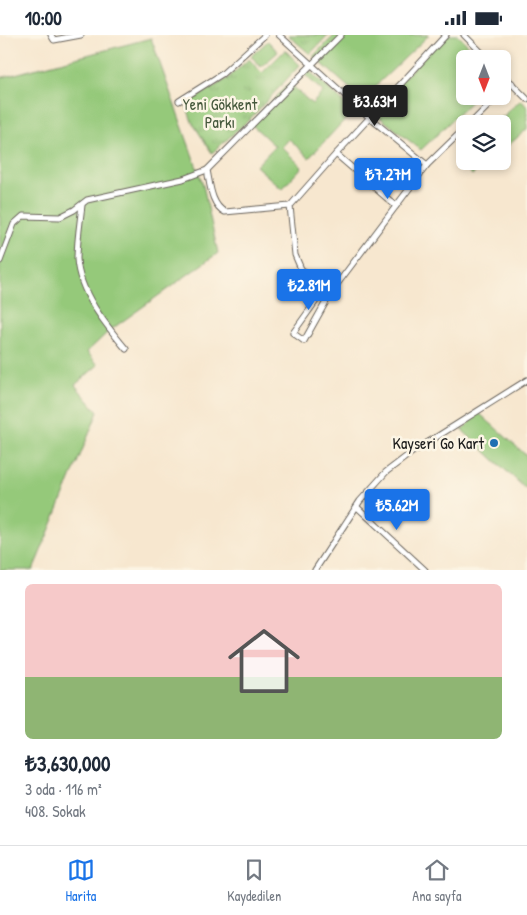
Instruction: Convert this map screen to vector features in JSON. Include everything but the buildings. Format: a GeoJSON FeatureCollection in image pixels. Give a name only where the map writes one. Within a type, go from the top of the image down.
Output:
{"type":"FeatureCollection","features":[{"type":"Feature","properties":{"kind":"street"},"geometry":{"type":"LineString","coordinates":[[52,38],[81,35]]}},
{"type":"Feature","properties":{"kind":"street"},"geometry":{"type":"LineString","coordinates":[[179,101],[222,74],[265,35]]}},
{"type":"Feature","properties":{"kind":"street"},"geometry":{"type":"LineString","coordinates":[[279,35],[370,118],[427,165]]}},
{"type":"Feature","properties":{"kind":"street"},"geometry":{"type":"LineString","coordinates":[[0,261],[14,224],[26,215],[56,218],[87,201],[182,179],[207,170],[341,35]]}},
{"type":"Feature","properties":{"kind":"street"},"geometry":{"type":"LineString","coordinates":[[207,170],[215,203],[225,212],[290,207],[336,154],[446,35]]}},
{"type":"Feature","properties":{"kind":"street"},"geometry":{"type":"LineString","coordinates":[[464,35],[479,50]]}},
{"type":"Feature","properties":{"kind":"street"},"geometry":{"type":"LineString","coordinates":[[512,83],[527,99]]}},
{"type":"Feature","properties":{"kind":"street"},"geometry":{"type":"LineString","coordinates":[[479,115],[489,105]]}},
{"type":"Feature","properties":{"kind":"street"},"geometry":{"type":"LineString","coordinates":[[326,287],[293,333],[304,341],[332,291],[427,165],[456,138]]}},
{"type":"Feature","properties":{"kind":"street"},"geometry":{"type":"LineString","coordinates":[[336,154],[396,206]]}},
{"type":"Feature","properties":{"kind":"street"},"geometry":{"type":"LineString","coordinates":[[82,205],[77,258],[81,277],[99,313],[126,349]]}},
{"type":"Feature","properties":{"kind":"street"},"geometry":{"type":"LineString","coordinates":[[290,207],[295,255],[301,269],[332,291]]}},
{"type":"Feature","properties":{"kind":"street"},"geometry":{"type":"LineString","coordinates":[[315,570],[356,507],[373,485],[401,459],[527,380]]}},
{"type":"Feature","properties":{"kind":"street"},"geometry":{"type":"LineString","coordinates":[[356,507],[425,570]]}},
{"type":"Feature","properties":{"kind":"green space"},"geometry":{"type":"Polygon","coordinates":[[[288,35],[328,35],[310,54],[288,35]]]}},
{"type":"Feature","properties":{"kind":"green space"},"geometry":{"type":"Polygon","coordinates":[[[335,35],[429,35],[362,99],[313,56],[335,35]]]}},
{"type":"Feature","properties":{"kind":"green space"},"geometry":{"type":"Polygon","coordinates":[[[445,35],[458,35],[473,50],[456,50],[456,105],[468,105],[421,150],[372,111],[445,35]]]}},
{"type":"Feature","properties":{"kind":"green space"},"geometry":{"type":"Polygon","coordinates":[[[151,38],[203,185],[218,253],[109,331],[87,352],[98,365],[75,385],[98,412],[33,570],[0,570],[0,78],[151,38]]]}},
{"type":"Feature","properties":{"kind":"green space"},"geometry":{"type":"Polygon","coordinates":[[[268,41],[278,52],[261,67],[251,56],[268,41]]]}},
{"type":"Feature","properties":{"kind":"green space","name":"Yeni Gökkent Parkı"},"geometry":{"type":"Polygon","coordinates":[[[285,50],[300,65],[250,119],[212,153],[192,122],[186,104],[227,79],[249,59],[262,73],[285,50]]]}},
{"type":"Feature","properties":{"kind":"green space"},"geometry":{"type":"Polygon","coordinates":[[[305,67],[353,111],[309,158],[289,139],[282,147],[302,167],[282,189],[256,166],[275,146],[251,124],[289,83],[312,104],[323,92],[301,71],[305,67]]]}},
{"type":"Feature","properties":{"kind":"green space"},"geometry":{"type":"Polygon","coordinates":[[[521,100],[527,107],[527,129],[511,143],[511,115],[506,115],[521,100]]]}},
{"type":"Feature","properties":{"kind":"green space"},"geometry":{"type":"Polygon","coordinates":[[[468,170],[478,170],[472,175],[468,170]]]}},
{"type":"Feature","properties":{"kind":"green space","name":"Kayseri Go Kart"},"geometry":{"type":"Polygon","coordinates":[[[479,413],[527,456],[527,490],[462,430],[479,413]]]}},
{"type":"Feature","properties":{"kind":"place","name":"Kayseri Go Kart"},"geometry":{"type":"Point","coordinates":[494,443]}}]}
